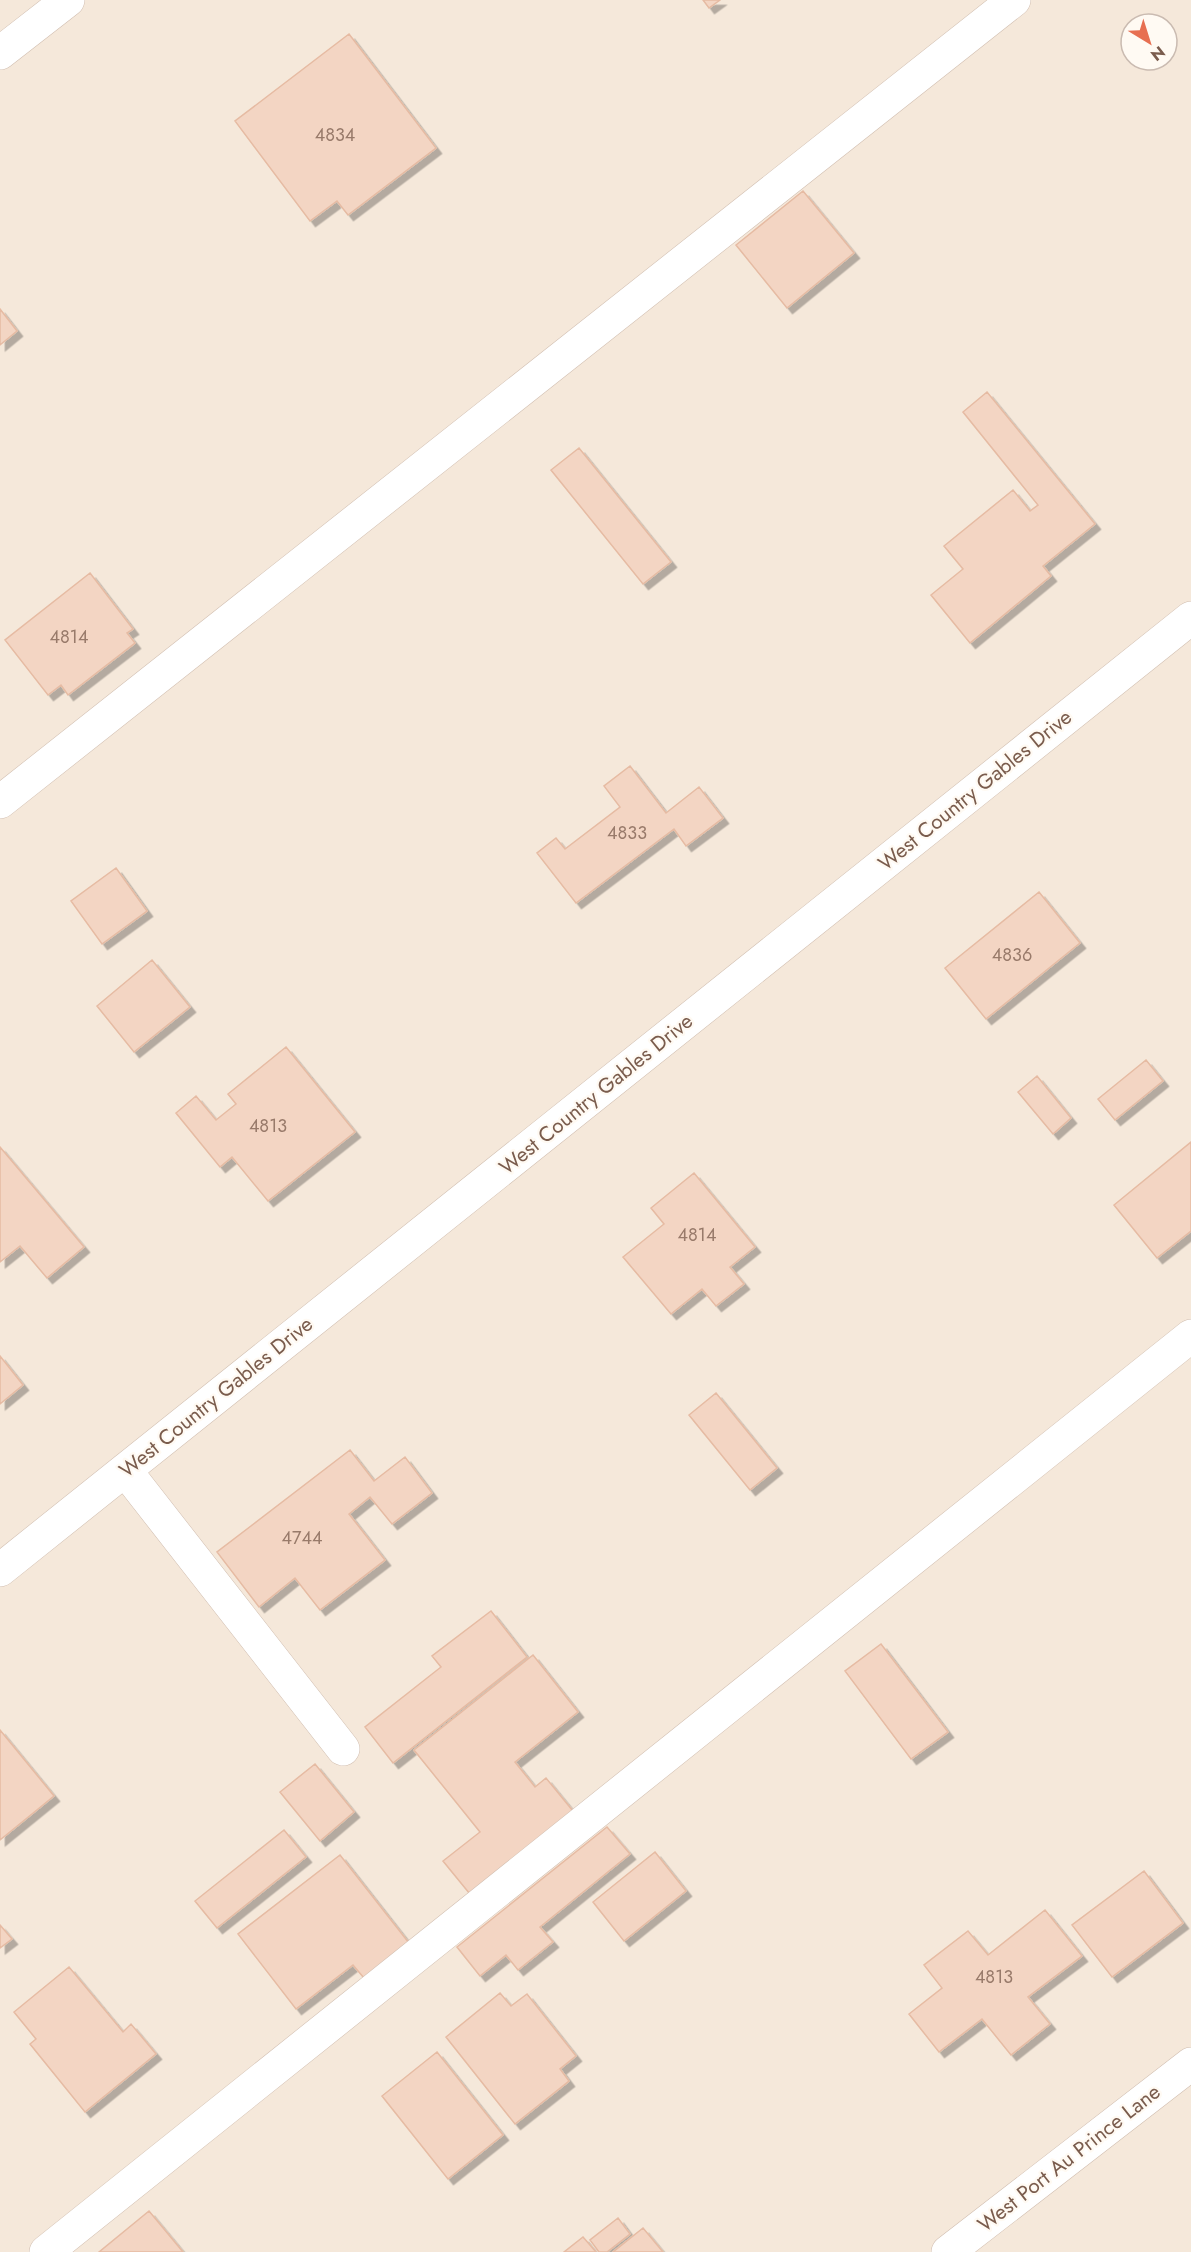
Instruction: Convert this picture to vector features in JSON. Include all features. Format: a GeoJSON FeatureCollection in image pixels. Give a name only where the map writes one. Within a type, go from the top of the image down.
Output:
{"type":"FeatureCollection","features":[{"type":"Feature","properties":{"kind":"street"},"geometry":{"type":"LineString","coordinates":[[0,53],[68,0]]}},
{"type":"Feature","properties":{"kind":"street"},"geometry":{"type":"LineString","coordinates":[[0,802],[1014,0]]}},
{"type":"Feature","properties":{"kind":"street","name":"West Country Gables Drive"},"geometry":{"type":"LineString","coordinates":[[0,1570],[1191,618]]}},
{"type":"Feature","properties":{"kind":"street"},"geometry":{"type":"LineString","coordinates":[[46,2252],[1191,1336]]}},
{"type":"Feature","properties":{"kind":"street"},"geometry":{"type":"LineString","coordinates":[[125,1470],[343,1749]]}},
{"type":"Feature","properties":{"kind":"street","name":"West Port Au Prince Lane"},"geometry":{"type":"LineString","coordinates":[[948,2252],[1191,2064]]}},
{"type":"Feature","properties":{"kind":"shaded area"},"geometry":{"type":"Polygon","coordinates":[[[0,0],[1191,0],[1191,2252],[0,2252],[0,0]]]}},
{"type":"Feature","properties":{"kind":"building"},"geometry":{"type":"Polygon","coordinates":[[[703,0],[720,0],[709,8],[703,0]]]}},
{"type":"Feature","properties":{"kind":"building"},"geometry":{"type":"Polygon","coordinates":[[[349,34],[436,148],[348,215],[337,201],[310,221],[235,121],[349,34]]]}},
{"type":"Feature","properties":{"kind":"building"},"geometry":{"type":"Polygon","coordinates":[[[803,191],[854,253],[787,308],[736,245],[803,191]]]}},
{"type":"Feature","properties":{"kind":"building"},"geometry":{"type":"Polygon","coordinates":[[[0,309],[17,331],[0,345],[0,309]]]}},
{"type":"Feature","properties":{"kind":"building"},"geometry":{"type":"Polygon","coordinates":[[[987,392],[1095,524],[1043,566],[1051,576],[970,643],[931,595],[963,569],[944,546],[1013,490],[1030,511],[1038,505],[963,412],[987,392]]]}},
{"type":"Feature","properties":{"kind":"building"},"geometry":{"type":"Polygon","coordinates":[[[579,448],[671,562],[643,584],[551,470],[579,448]]]}},
{"type":"Feature","properties":{"kind":"building"},"geometry":{"type":"Polygon","coordinates":[[[90,573],[133,629],[127,633],[135,643],[68,695],[61,685],[48,695],[5,640],[90,573]]]}},
{"type":"Feature","properties":{"kind":"building"},"geometry":{"type":"Polygon","coordinates":[[[630,766],[666,813],[699,787],[723,818],[686,846],[674,829],[576,903],[537,853],[556,838],[565,849],[620,807],[604,786],[630,766]]]}},
{"type":"Feature","properties":{"kind":"building"},"geometry":{"type":"Polygon","coordinates":[[[116,868],[147,911],[102,944],[71,901],[116,868]]]}},
{"type":"Feature","properties":{"kind":"building"},"geometry":{"type":"Polygon","coordinates":[[[1039,892],[1080,943],[986,1019],[945,968],[1039,892]]]}},
{"type":"Feature","properties":{"kind":"building"},"geometry":{"type":"Polygon","coordinates":[[[152,960],[190,1007],[134,1052],[97,1006],[152,960]]]}},
{"type":"Feature","properties":{"kind":"building"},"geometry":{"type":"Polygon","coordinates":[[[286,1047],[355,1132],[268,1201],[232,1157],[220,1167],[176,1113],[196,1096],[216,1120],[236,1104],[228,1094],[286,1047]]]}},
{"type":"Feature","properties":{"kind":"building"},"geometry":{"type":"Polygon","coordinates":[[[1146,1060],[1163,1081],[1115,1120],[1098,1099],[1146,1060]]]}},
{"type":"Feature","properties":{"kind":"building"},"geometry":{"type":"Polygon","coordinates":[[[1037,1076],[1071,1118],[1053,1134],[1018,1092],[1037,1076]]]}},
{"type":"Feature","properties":{"kind":"building"},"geometry":{"type":"Polygon","coordinates":[[[1191,1142],[1191,1231],[1157,1258],[1114,1205],[1191,1142]]]}},
{"type":"Feature","properties":{"kind":"building"},"geometry":{"type":"Polygon","coordinates":[[[0,1147],[84,1247],[47,1278],[20,1246],[0,1262],[0,1147]]]}},
{"type":"Feature","properties":{"kind":"building"},"geometry":{"type":"Polygon","coordinates":[[[694,1173],[755,1247],[730,1267],[744,1284],[716,1306],[702,1289],[671,1314],[623,1257],[664,1224],[651,1208],[694,1173]]]}},
{"type":"Feature","properties":{"kind":"building"},"geometry":{"type":"Polygon","coordinates":[[[0,1356],[23,1385],[0,1404],[0,1356]]]}},
{"type":"Feature","properties":{"kind":"building"},"geometry":{"type":"Polygon","coordinates":[[[716,1393],[777,1468],[750,1490],[689,1415],[716,1393]]]}},
{"type":"Feature","properties":{"kind":"building"},"geometry":{"type":"Polygon","coordinates":[[[350,1450],[374,1481],[405,1457],[432,1493],[392,1524],[370,1497],[349,1514],[385,1560],[320,1610],[295,1578],[259,1607],[217,1552],[350,1450]]]}},
{"type":"Feature","properties":{"kind":"building"},"geometry":{"type":"Polygon","coordinates":[[[491,1611],[527,1657],[393,1763],[365,1727],[441,1667],[432,1656],[491,1611]]]}},
{"type":"Feature","properties":{"kind":"building"},"geometry":{"type":"Polygon","coordinates":[[[881,1644],[948,1732],[911,1759],[845,1671],[881,1644]]]}},
{"type":"Feature","properties":{"kind":"building"},"geometry":{"type":"Polygon","coordinates":[[[533,1655],[578,1712],[515,1762],[535,1787],[546,1778],[577,1816],[474,1899],[443,1861],[480,1832],[414,1750],[533,1655]]]}},
{"type":"Feature","properties":{"kind":"building"},"geometry":{"type":"Polygon","coordinates":[[[0,1730],[54,1796],[0,1840],[0,1730]]]}},
{"type":"Feature","properties":{"kind":"building"},"geometry":{"type":"Polygon","coordinates":[[[315,1764],[354,1812],[320,1841],[280,1792],[315,1764]]]}},
{"type":"Feature","properties":{"kind":"building"},"geometry":{"type":"Polygon","coordinates":[[[607,1827],[630,1854],[540,1927],[553,1942],[518,1970],[506,1955],[480,1976],[457,1947],[607,1827]]]}},
{"type":"Feature","properties":{"kind":"building"},"geometry":{"type":"Polygon","coordinates":[[[284,1830],[306,1857],[217,1928],[195,1901],[284,1830]]]}},
{"type":"Feature","properties":{"kind":"building"},"geometry":{"type":"Polygon","coordinates":[[[655,1852],[686,1891],[624,1941],[593,1902],[655,1852]]]}},
{"type":"Feature","properties":{"kind":"building"},"geometry":{"type":"Polygon","coordinates":[[[340,1855],[409,1943],[364,1978],[353,1965],[296,2009],[238,1934],[340,1855]]]}},
{"type":"Feature","properties":{"kind":"building"},"geometry":{"type":"Polygon","coordinates":[[[1144,1871],[1183,1923],[1112,1977],[1072,1925],[1144,1871]]]}},
{"type":"Feature","properties":{"kind":"building"},"geometry":{"type":"Polygon","coordinates":[[[1045,1910],[1082,1956],[1028,1997],[1050,2024],[1011,2055],[982,2019],[939,2052],[909,2014],[942,1988],[924,1965],[968,1931],[988,1955],[1045,1910]]]}},
{"type":"Feature","properties":{"kind":"building"},"geometry":{"type":"Polygon","coordinates":[[[0,1925],[12,1939],[0,1948],[0,1925]]]}},
{"type":"Feature","properties":{"kind":"building"},"geometry":{"type":"Polygon","coordinates":[[[69,1967],[123,2032],[131,2024],[156,2054],[85,2112],[30,2044],[36,2039],[14,2012],[69,1967]]]}},
{"type":"Feature","properties":{"kind":"building"},"geometry":{"type":"Polygon","coordinates":[[[500,1993],[511,2006],[527,1994],[576,2056],[560,2069],[569,2081],[515,2124],[446,2037],[500,1993]]]}},
{"type":"Feature","properties":{"kind":"building"},"geometry":{"type":"Polygon","coordinates":[[[437,2052],[503,2135],[448,2179],[382,2096],[437,2052]]]}},
{"type":"Feature","properties":{"kind":"building"},"geometry":{"type":"Polygon","coordinates":[[[149,2211],[183,2252],[99,2252],[149,2211]]]}},
{"type":"Feature","properties":{"kind":"building"},"geometry":{"type":"Polygon","coordinates":[[[618,2218],[630,2234],[607,2252],[599,2252],[590,2240],[618,2218]]]}},
{"type":"Feature","properties":{"kind":"building"},"geometry":{"type":"Polygon","coordinates":[[[643,2228],[663,2252],[613,2252],[643,2228]]]}},
{"type":"Feature","properties":{"kind":"building"},"geometry":{"type":"Polygon","coordinates":[[[583,2237],[596,2252],[564,2252],[583,2237]]]}}]}
